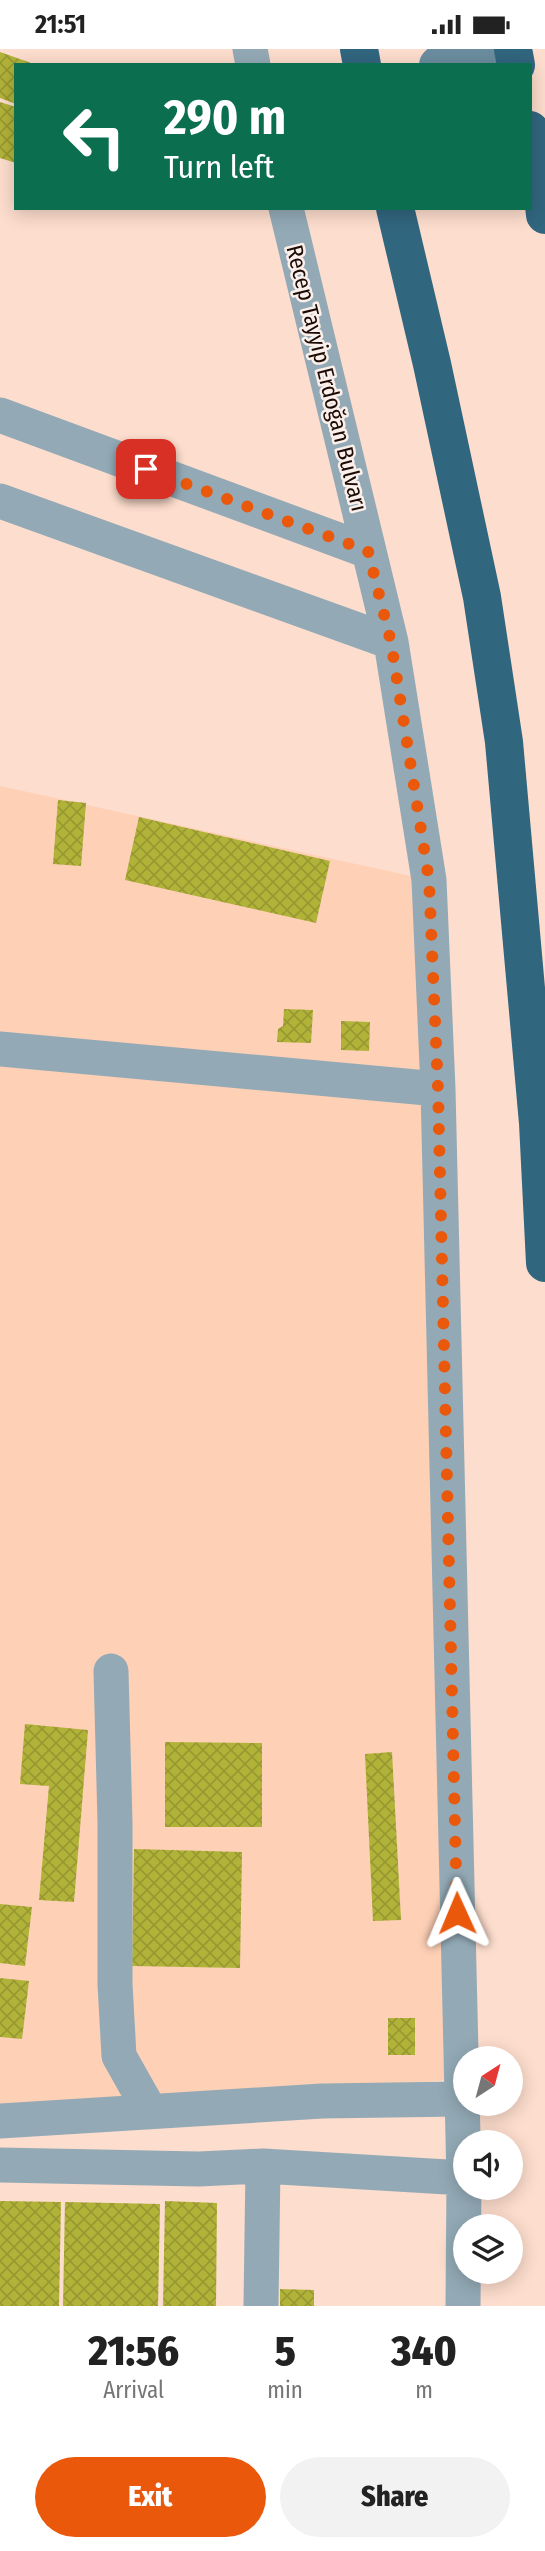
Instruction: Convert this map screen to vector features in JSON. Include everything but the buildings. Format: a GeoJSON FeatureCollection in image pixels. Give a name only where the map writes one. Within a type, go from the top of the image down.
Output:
{"type":"FeatureCollection","features":[{"type":"Feature","properties":{"kind":"highway"},"geometry":{"type":"LineString","coordinates":[[532,139],[541,178],[545,215]]}},
{"type":"Feature","properties":{"kind":"highway"},"geometry":{"type":"LineString","coordinates":[[395,210],[479,584],[504,742],[538,1123],[545,1263]]}},
{"type":"Feature","properties":{"kind":"main road"},"geometry":{"type":"LineString","coordinates":[[444,63],[486,49]]}},
{"type":"Feature","properties":{"kind":"street","name":"Recep Tayyip Erdoğan Bulvarı"},"geometry":{"type":"LineString","coordinates":[[286,210],[391,642],[429,880],[438,1089],[460,2046]]}},
{"type":"Feature","properties":{"kind":"street"},"geometry":{"type":"LineString","coordinates":[[0,415],[368,551]]}},
{"type":"Feature","properties":{"kind":"street"},"geometry":{"type":"LineString","coordinates":[[0,501],[391,642]]}},
{"type":"Feature","properties":{"kind":"street"},"geometry":{"type":"LineString","coordinates":[[0,1049],[438,1089]]}},
{"type":"Feature","properties":{"kind":"street"},"geometry":{"type":"LineString","coordinates":[[111,1671],[115,1984],[119,2056],[150,2112]]}},
{"type":"Feature","properties":{"kind":"street"},"geometry":{"type":"LineString","coordinates":[[0,2121],[321,2101],[453,2099]]}},
{"type":"Feature","properties":{"kind":"street"},"geometry":{"type":"LineString","coordinates":[[0,2165],[199,2169],[263,2166],[453,2177]]}},
{"type":"Feature","properties":{"kind":"street"},"geometry":{"type":"LineString","coordinates":[[261,2306],[263,2166]]}},
{"type":"Feature","properties":{"kind":"street","name":"Recep Tayyip Erdoğan Bulvarı"},"geometry":{"type":"LineString","coordinates":[[463,2306],[464,2200]]}},
{"type":"Feature","properties":{"kind":"shaded area"},"geometry":{"type":"Polygon","coordinates":[[[0,786],[429,880],[459,2046],[453,2046],[453,2079],[0,2131],[0,786]]]}},
{"type":"Feature","properties":{"kind":"route"},"geometry":{"type":"LineString","coordinates":[[146,469],[368,551],[391,642],[429,880],[438,1089],[457,1913]]}}]}
